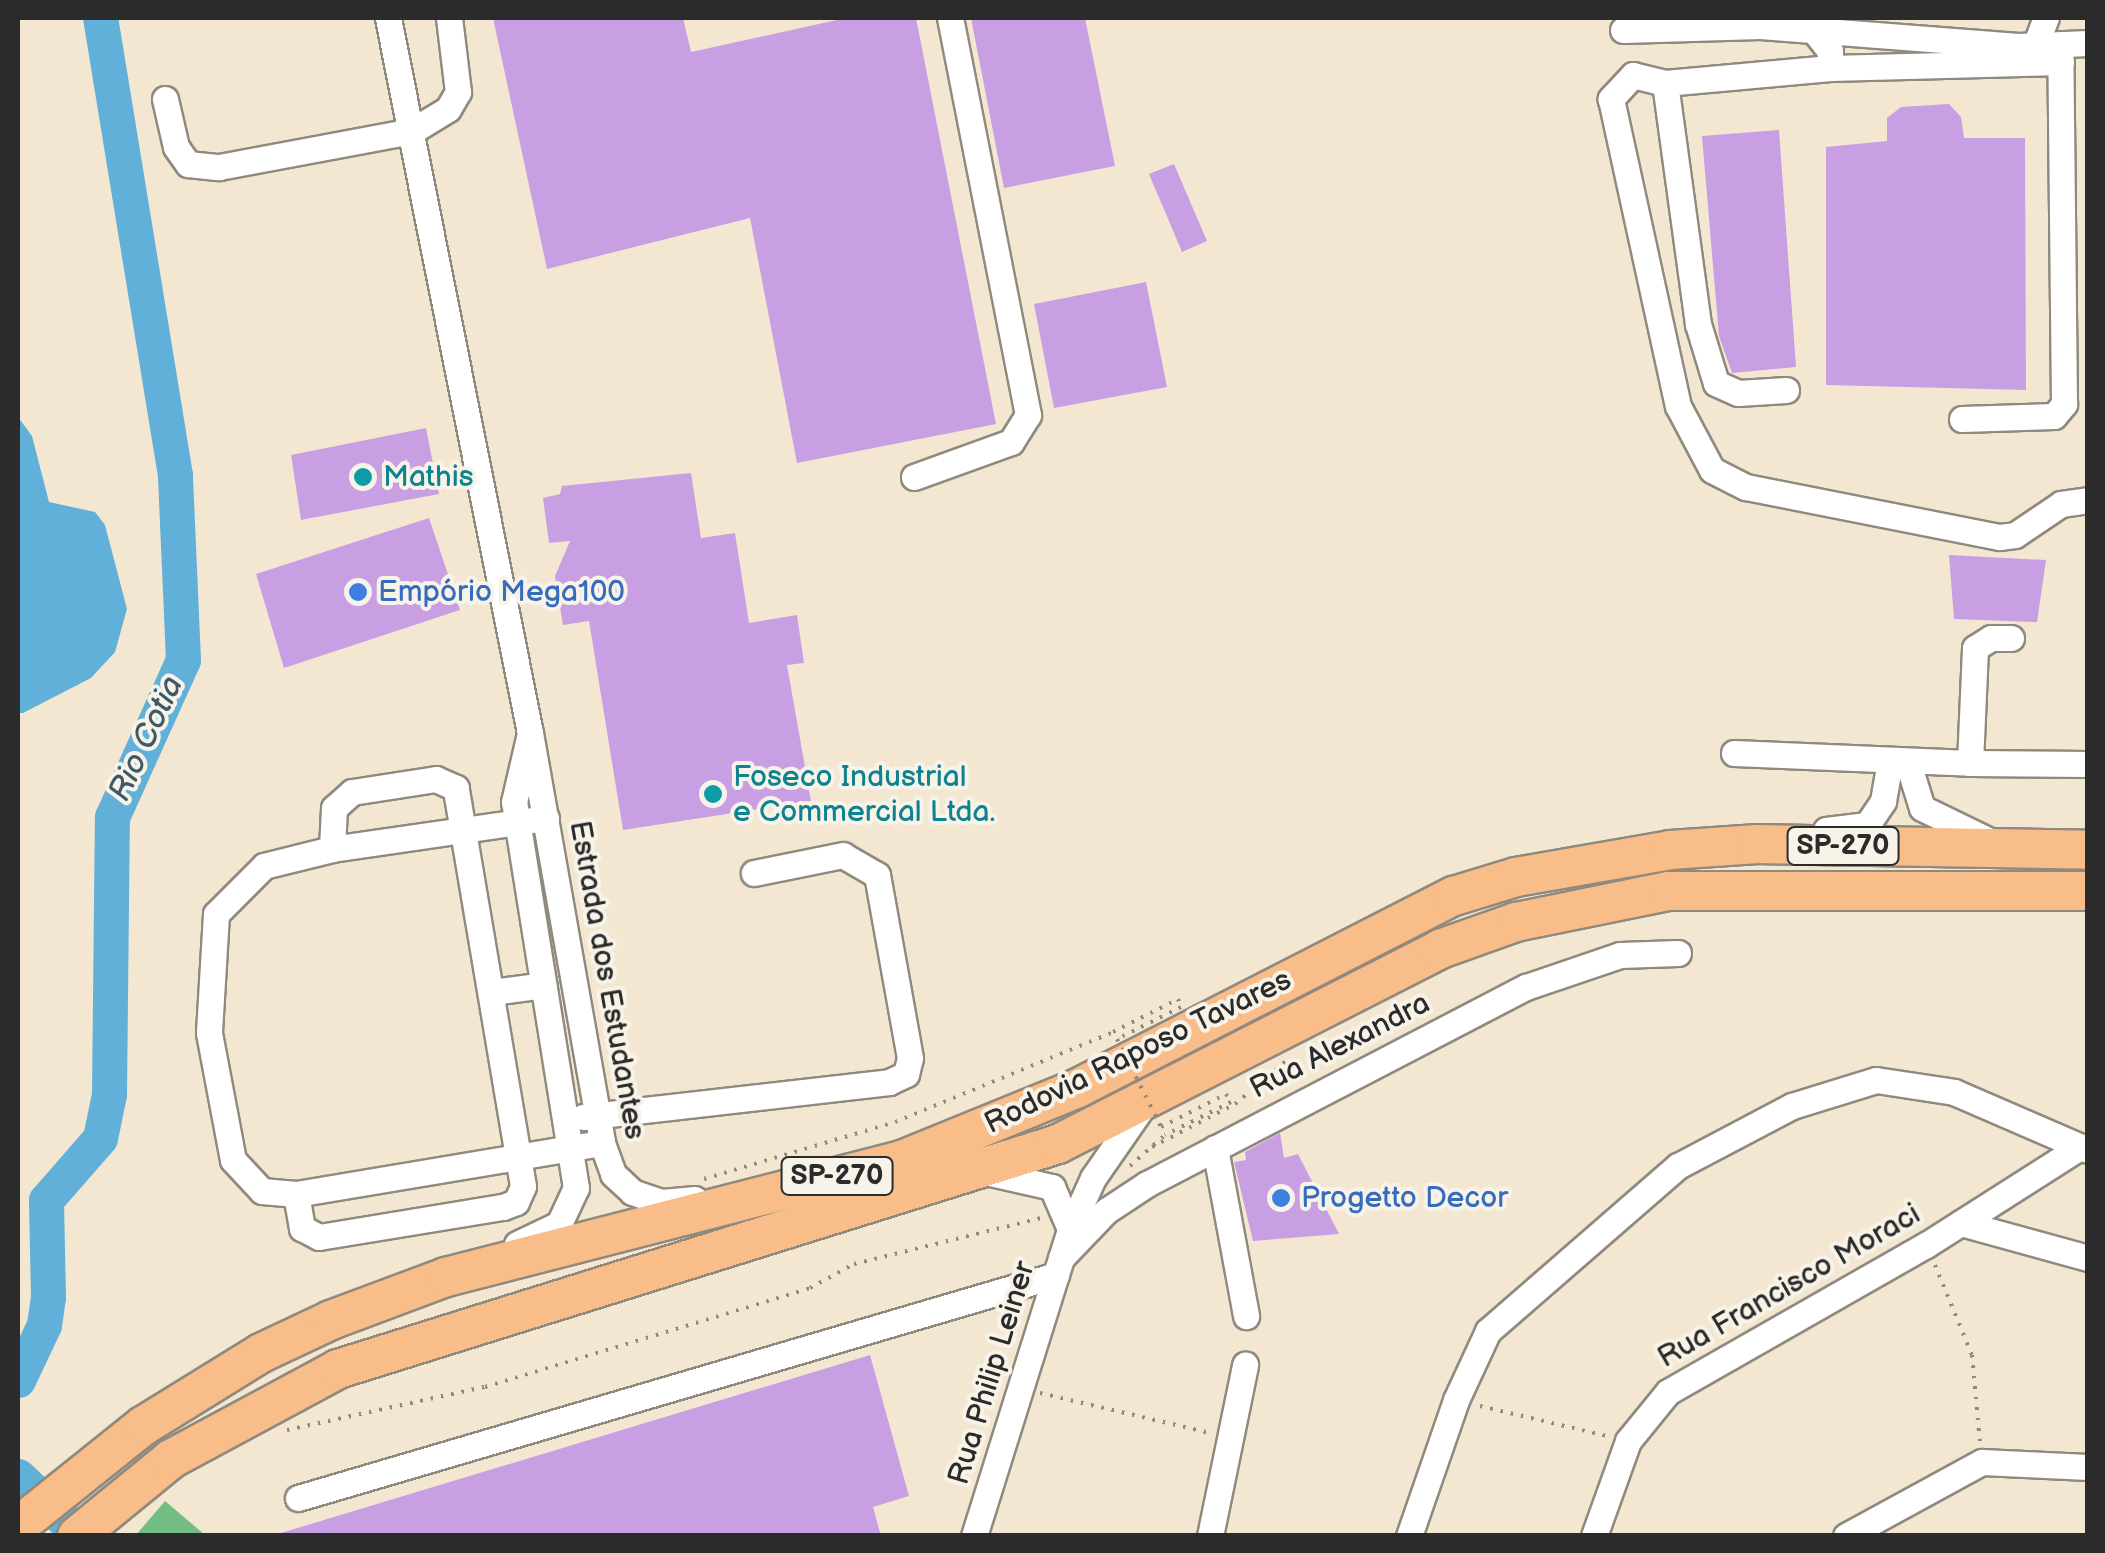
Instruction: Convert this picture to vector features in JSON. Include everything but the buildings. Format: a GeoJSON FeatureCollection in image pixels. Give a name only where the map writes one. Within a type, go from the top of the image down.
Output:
{"type":"FeatureCollection","features":[{"type":"Feature","properties":{"kind":"highway","name":"Rodovia Raposo Tavares"},"geometry":{"type":"LineString","coordinates":[[18,1526],[72,1477],[204,1386],[331,1320],[446,1277],[902,1160],[1078,1088],[1454,896],[1516,877],[1670,850],[1758,844],[2088,850]]}},
{"type":"Feature","properties":{"kind":"highway","name":"Rodovia Raposo Tavares"},"geometry":{"type":"LineString","coordinates":[[77,1536],[112,1504],[224,1425],[338,1368],[981,1172],[1144,1104],[1440,949],[1589,903],[1740,888],[2088,892]]}},
{"type":"Feature","properties":{"kind":"street","name":"Estrada dos Estudantes"},"geometry":{"type":"LineString","coordinates":[[388,18],[546,818],[602,1143],[623,1185],[674,1203],[814,1168],[902,1160]]}},
{"type":"Feature","properties":{"kind":"street"},"geometry":{"type":"LineString","coordinates":[[164,99],[176,147],[188,164],[218,167],[412,131],[448,109],[458,92],[449,18]]}},
{"type":"Feature","properties":{"kind":"street"},"geometry":{"type":"LineString","coordinates":[[914,477],[1011,442],[1028,415],[950,18]]}},
{"type":"Feature","properties":{"kind":"street"},"geometry":{"type":"LineString","coordinates":[[1962,419],[2054,416],[2064,404],[2052,51],[2046,18]]}},
{"type":"Feature","properties":{"kind":"street"},"geometry":{"type":"LineString","coordinates":[[1623,30],[1810,25],[2052,51]]}},
{"type":"Feature","properties":{"kind":"street"},"geometry":{"type":"LineString","coordinates":[[1810,25],[1830,51],[1830,68]]}},
{"type":"Feature","properties":{"kind":"street"},"geometry":{"type":"LineString","coordinates":[[2088,43],[2052,51],[1665,83],[1632,76],[1611,98],[1678,406],[1712,470],[1746,487],[1999,536],[2015,535],[2061,504],[2088,500]]}},
{"type":"Feature","properties":{"kind":"street"},"geometry":{"type":"LineString","coordinates":[[1665,83],[1698,324],[1716,383],[1738,393],[1786,390]]}},
{"type":"Feature","properties":{"kind":"street"},"geometry":{"type":"LineString","coordinates":[[1970,763],[1975,648],[1991,638],[2011,638]]}},
{"type":"Feature","properties":{"kind":"street","name":"Estrada dos Estudantes"},"geometry":{"type":"LineString","coordinates":[[331,1320],[406,1284],[547,1232],[574,1200],[572,1148],[516,823],[514,786],[530,734]]}},
{"type":"Feature","properties":{"kind":"street"},"geometry":{"type":"LineString","coordinates":[[1734,752],[1899,762],[2088,764]]}},
{"type":"Feature","properties":{"kind":"street"},"geometry":{"type":"LineString","coordinates":[[1899,762],[1922,808],[2008,849]]}},
{"type":"Feature","properties":{"kind":"street"},"geometry":{"type":"LineString","coordinates":[[1670,850],[1738,835],[1867,825],[1883,801],[1899,762]]}},
{"type":"Feature","properties":{"kind":"street"},"geometry":{"type":"LineString","coordinates":[[296,1194],[302,1228],[311,1237],[503,1208],[522,1194],[519,1156],[456,788],[436,779],[340,798],[332,819],[332,849]]}},
{"type":"Feature","properties":{"kind":"street"},"geometry":{"type":"LineString","coordinates":[[546,818],[332,849],[264,866],[225,902],[211,930],[206,1011],[233,1160],[262,1191],[296,1194],[602,1143]]}},
{"type":"Feature","properties":{"kind":"street"},"geometry":{"type":"LineString","coordinates":[[566,1118],[890,1082],[906,1074],[910,1058],[876,876],[843,855],[754,874]]}},
{"type":"Feature","properties":{"kind":"street","name":"Rua Alexandra"},"geometry":{"type":"LineString","coordinates":[[1058,1267],[1106,1211],[1215,1148],[1526,988],[1620,955],[1678,953]]}},
{"type":"Feature","properties":{"kind":"street"},"geometry":{"type":"LineString","coordinates":[[492,992],[544,985]]}},
{"type":"Feature","properties":{"kind":"street"},"geometry":{"type":"LineString","coordinates":[[1409,1536],[1476,1352],[1502,1314],[1678,1166],[1792,1106],[1876,1080],[1919,1082],[2084,1148]]}},
{"type":"Feature","properties":{"kind":"street","name":"Rua Philip Leiner"},"geometry":{"type":"LineString","coordinates":[[974,1536],[1058,1267],[1068,1221],[1144,1104]]}},
{"type":"Feature","properties":{"kind":"street"},"geometry":{"type":"LineString","coordinates":[[1215,1148],[1246,1316]]}},
{"type":"Feature","properties":{"kind":"street","name":"Rua Francisco Moraci"},"geometry":{"type":"LineString","coordinates":[[1594,1536],[1628,1441],[1668,1392],[1926,1246],[2084,1148]]}},
{"type":"Feature","properties":{"kind":"street"},"geometry":{"type":"LineString","coordinates":[[981,1172],[1043,1182],[1068,1221]]}},
{"type":"Feature","properties":{"kind":"street"},"geometry":{"type":"LineString","coordinates":[[1961,1223],[2088,1258]]}},
{"type":"Feature","properties":{"kind":"street"},"geometry":{"type":"LineString","coordinates":[[298,1498],[1058,1267]]}},
{"type":"Feature","properties":{"kind":"street"},"geometry":{"type":"LineString","coordinates":[[1210,1536],[1227,1436],[1245,1366]]}},
{"type":"Feature","properties":{"kind":"street"},"geometry":{"type":"LineString","coordinates":[[1846,1536],[1982,1462],[2088,1467]]}},
{"type":"Feature","properties":{"kind":"street"},"geometry":{"type":"LineString","coordinates":[[988,1497],[999,1536]]}},
{"type":"Feature","properties":{"kind":"path"},"geometry":{"type":"LineString","coordinates":[[696,1181],[896,1122],[1113,1032],[1178,999],[1182,1007],[1116,1040],[1161,1127],[1226,1094],[1231,1102],[1165,1136]]}},
{"type":"Feature","properties":{"kind":"path"},"geometry":{"type":"LineString","coordinates":[[1152,1148],[1235,1104],[1300,1051]]}},
{"type":"Feature","properties":{"kind":"path"},"geometry":{"type":"LineString","coordinates":[[270,1434],[485,1387],[810,1288],[854,1264],[1068,1221]]}},
{"type":"Feature","properties":{"kind":"path"},"geometry":{"type":"LineString","coordinates":[[1926,1246],[1972,1355],[1982,1462]]}},
{"type":"Feature","properties":{"kind":"path"},"geometry":{"type":"LineString","coordinates":[[1020,1389],[1227,1436]]}},
{"type":"Feature","properties":{"kind":"path"},"geometry":{"type":"LineString","coordinates":[[1456,1400],[1628,1441]]}},
{"type":"Feature","properties":{"kind":"green space"},"geometry":{"type":"Polygon","coordinates":[[[165,1501],[205,1535],[136,1535],[165,1501]]]}},
{"type":"Feature","properties":{"kind":"water"},"geometry":{"type":"Polygon","coordinates":[[[18,417],[32,436],[49,502],[95,512],[105,525],[127,609],[115,652],[91,678],[23,713],[18,713],[18,417]]]}},
{"type":"Feature","properties":{"kind":"waterway","name":"Rio Cotia"},"geometry":{"type":"LineString","coordinates":[[18,1380],[44,1325],[48,1297],[46,1200],[100,1138],[109,1094],[112,817],[183,660],[175,475],[100,18]]}},
{"type":"Feature","properties":{"kind":"waterway","name":"Rio Cotia"},"geometry":{"type":"LineString","coordinates":[[18,1476],[81,1536]]}},
{"type":"Feature","properties":{"kind":"place","name":"Mathis"},"geometry":{"type":"Point","coordinates":[363,477]}},
{"type":"Feature","properties":{"kind":"place","name":"Empório Mega100"},"geometry":{"type":"Point","coordinates":[358,592]}},
{"type":"Feature","properties":{"kind":"place","name":"Foseco Industrial e Commercial Ltda."},"geometry":{"type":"Point","coordinates":[713,794]}},
{"type":"Feature","properties":{"kind":"place","name":"Progetto Decor"},"geometry":{"type":"Point","coordinates":[1281,1198]}}]}
